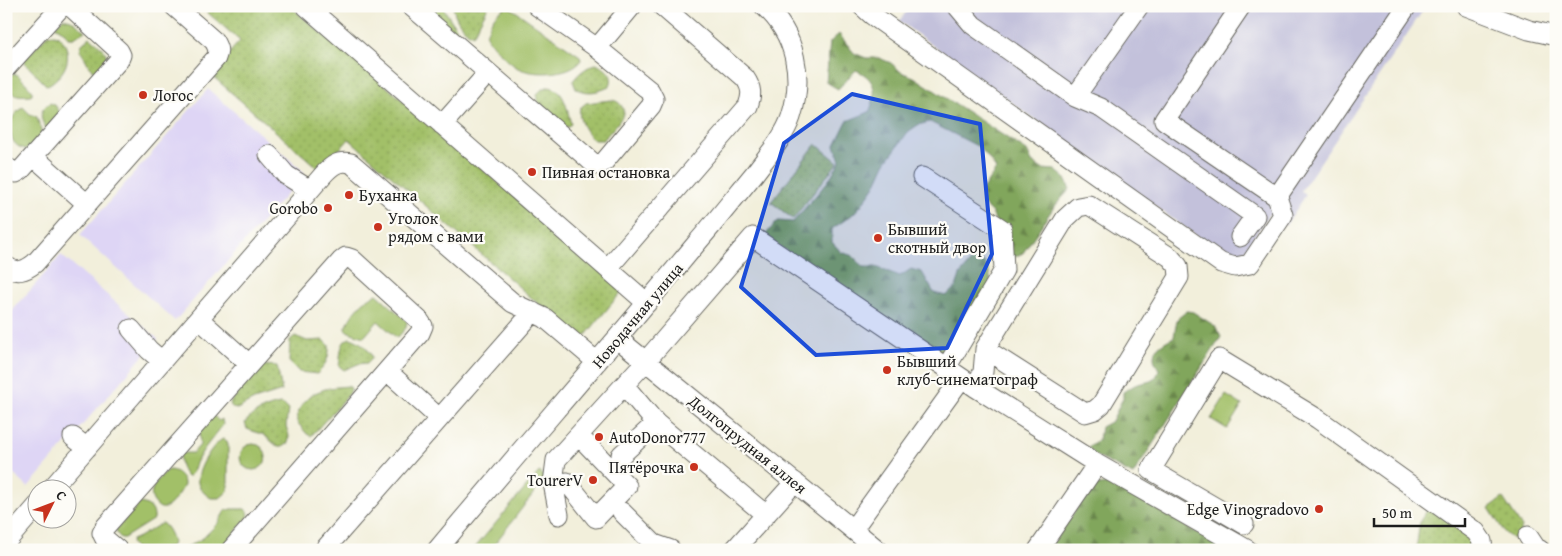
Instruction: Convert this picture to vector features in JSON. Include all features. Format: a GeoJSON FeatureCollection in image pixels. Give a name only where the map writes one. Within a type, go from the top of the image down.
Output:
{"type":"FeatureCollection","features":[{"type":"Feature","properties":{"kind":"street"},"geometry":{"type":"LineString","coordinates":[[6,68],[62,6]]}},
{"type":"Feature","properties":{"kind":"street"},"geometry":{"type":"LineString","coordinates":[[6,167],[16,173],[21,170],[121,56],[119,51],[70,6]]}},
{"type":"Feature","properties":{"kind":"street"},"geometry":{"type":"LineString","coordinates":[[6,266],[18,272],[26,270],[35,263],[210,65],[218,53],[214,41],[174,6]]}},
{"type":"Feature","properties":{"kind":"street"},"geometry":{"type":"LineString","coordinates":[[306,6],[647,302]]}},
{"type":"Feature","properties":{"kind":"street"},"geometry":{"type":"LineString","coordinates":[[411,6],[592,163],[598,165],[604,162],[651,106],[654,99],[650,91],[597,48],[537,6]]}},
{"type":"Feature","properties":{"kind":"street"},"geometry":{"type":"LineString","coordinates":[[597,48],[632,6]]}},
{"type":"Feature","properties":{"kind":"street"},"geometry":{"type":"LineString","coordinates":[[608,268],[748,106],[751,97],[750,86],[746,78],[662,6]]}},
{"type":"Feature","properties":{"kind":"street","name":"Новодачная улица"},"geometry":{"type":"LineString","coordinates":[[436,550],[618,338],[729,204],[782,136],[796,99],[796,61],[791,43],[782,28],[764,6]]}},
{"type":"Feature","properties":{"kind":"street"},"geometry":{"type":"LineString","coordinates":[[862,6],[1221,263],[1235,267],[1250,264],[1283,215],[1277,197],[1164,120],[1241,6]]}},
{"type":"Feature","properties":{"kind":"street"},"geometry":{"type":"LineString","coordinates":[[957,6],[974,25],[1075,97],[1101,108],[1255,216],[1240,237]]}},
{"type":"Feature","properties":{"kind":"street"},"geometry":{"type":"LineString","coordinates":[[1075,97],[1139,6]]}},
{"type":"Feature","properties":{"kind":"street"},"geometry":{"type":"LineString","coordinates":[[1277,197],[1407,6]]}},
{"type":"Feature","properties":{"kind":"street"},"geometry":{"type":"LineString","coordinates":[[1466,6],[1529,30],[1556,36]]}},
{"type":"Feature","properties":{"kind":"street"},"geometry":{"type":"LineString","coordinates":[[442,125],[488,74]]}},
{"type":"Feature","properties":{"kind":"street"},"geometry":{"type":"LineString","coordinates":[[269,155],[286,175],[310,190]]}},
{"type":"Feature","properties":{"kind":"street"},"geometry":{"type":"LineString","coordinates":[[34,157],[87,204]]}},
{"type":"Feature","properties":{"kind":"street"},"geometry":{"type":"LineString","coordinates":[[58,478],[80,442],[162,361],[199,319],[230,270],[330,168],[336,163],[344,161],[351,163],[514,303],[545,318],[597,362]]}},
{"type":"Feature","properties":{"kind":"street"},"geometry":{"type":"LineString","coordinates":[[853,529],[961,378],[1004,270],[1002,229],[922,176]]}},
{"type":"Feature","properties":{"kind":"street"},"geometry":{"type":"LineString","coordinates":[[961,378],[983,372],[985,349],[1065,218],[1078,207],[1089,205],[1170,257],[1178,266],[1179,277],[1101,404],[1094,410],[1085,413],[985,349]]}},
{"type":"Feature","properties":{"kind":"street"},"geometry":{"type":"LineString","coordinates":[[558,515],[553,483],[556,460],[645,362],[752,237],[961,378],[1097,464],[1248,550]]}},
{"type":"Feature","properties":{"kind":"street"},"geometry":{"type":"LineString","coordinates":[[118,550],[105,539],[102,533],[105,526],[341,261],[346,257],[352,259],[419,320],[423,326],[420,333],[231,550]]}},
{"type":"Feature","properties":{"kind":"street"},"geometry":{"type":"LineString","coordinates":[[324,550],[533,312]]}},
{"type":"Feature","properties":{"kind":"street"},"geometry":{"type":"LineString","coordinates":[[199,319],[249,364]]}},
{"type":"Feature","properties":{"kind":"street"},"geometry":{"type":"LineString","coordinates":[[131,329],[149,350],[162,361]]}},
{"type":"Feature","properties":{"kind":"street","name":"Долгопрудная аллея"},"geometry":{"type":"LineString","coordinates":[[618,338],[645,362],[878,550]]}},
{"type":"Feature","properties":{"kind":"street"},"geometry":{"type":"LineString","coordinates":[[1140,488],[1219,359],[1318,419],[1476,532],[1482,541],[1483,550]]}},
{"type":"Feature","properties":{"kind":"street"},"geometry":{"type":"LineString","coordinates":[[387,371],[439,418]]}},
{"type":"Feature","properties":{"kind":"street"},"geometry":{"type":"LineString","coordinates":[[624,385],[656,423],[766,515]]}},
{"type":"Feature","properties":{"kind":"street"},"geometry":{"type":"LineString","coordinates":[[621,455],[656,423]]}},
{"type":"Feature","properties":{"kind":"street"},"geometry":{"type":"LineString","coordinates":[[566,482],[596,518],[627,486],[578,436]]}},
{"type":"Feature","properties":{"kind":"street"},"geometry":{"type":"LineString","coordinates":[[1038,550],[1097,464]]}},
{"type":"Feature","properties":{"kind":"street"},"geometry":{"type":"LineString","coordinates":[[1151,470],[1244,524]]}},
{"type":"Feature","properties":{"kind":"street"},"geometry":{"type":"LineString","coordinates":[[734,550],[795,482]]}},
{"type":"Feature","properties":{"kind":"street"},"geometry":{"type":"LineString","coordinates":[[622,512],[654,544],[671,550]]}},
{"type":"Feature","properties":{"kind":"street"},"geometry":{"type":"LineString","coordinates":[[6,542],[28,517]]}},
{"type":"Feature","properties":{"kind":"street"},"geometry":{"type":"LineString","coordinates":[[6,546],[11,550]]}},
{"type":"Feature","properties":{"kind":"street"},"geometry":{"type":"LineString","coordinates":[[1551,550],[1556,549]]}},
{"type":"Feature","properties":{"kind":"highlighted area"},"geometry":{"type":"Polygon","coordinates":[[[852,94],[980,124],[992,254],[947,348],[816,355],[741,287],[784,143],[852,94]]]}},
{"type":"Feature","properties":{"kind":"shaded area"},"geometry":{"type":"Polygon","coordinates":[[[911,6],[1426,6],[1301,191],[1306,195],[1286,225],[1269,214],[1242,255],[1233,259],[1224,256],[899,21],[911,6]]]}},
{"type":"Feature","properties":{"kind":"shaded area"},"geometry":{"type":"Polygon","coordinates":[[[208,89],[305,173],[175,321],[80,235],[208,89]]]}},
{"type":"Feature","properties":{"kind":"shaded area"},"geometry":{"type":"Polygon","coordinates":[[[61,255],[158,339],[36,478],[28,478],[28,487],[6,468],[6,318],[61,255]]]}},
{"type":"Feature","properties":{"kind":"green space"},"geometry":{"type":"Polygon","coordinates":[[[200,6],[290,6],[338,48],[343,49],[623,290],[581,341],[349,139],[321,171],[210,74],[240,41],[200,6]]]}},
{"type":"Feature","properties":{"kind":"green space"},"geometry":{"type":"Polygon","coordinates":[[[420,6],[442,6],[456,28],[453,35],[420,6]]]}},
{"type":"Feature","properties":{"kind":"green space"},"geometry":{"type":"Polygon","coordinates":[[[453,6],[488,6],[473,35],[460,23],[455,15],[453,6]]]}},
{"type":"Feature","properties":{"kind":"green space"},"geometry":{"type":"Polygon","coordinates":[[[507,7],[580,56],[581,60],[569,69],[551,73],[525,71],[515,66],[495,48],[486,35],[493,18],[507,7]]]}},
{"type":"Feature","properties":{"kind":"green space"},"geometry":{"type":"Polygon","coordinates":[[[63,18],[71,20],[85,31],[74,38],[69,38],[55,26],[63,18]]]}},
{"type":"Feature","properties":{"kind":"green space"},"geometry":{"type":"Polygon","coordinates":[[[48,34],[59,36],[67,49],[68,56],[67,63],[60,75],[46,85],[23,61],[48,34]]]}},
{"type":"Feature","properties":{"kind":"green space"},"geometry":{"type":"Polygon","coordinates":[[[839,34],[854,53],[866,58],[879,58],[891,63],[901,72],[914,77],[1027,151],[1032,162],[1042,169],[1055,170],[1064,177],[1070,189],[1054,207],[1023,253],[1012,258],[992,213],[983,204],[982,191],[996,169],[979,147],[930,122],[918,125],[908,132],[885,164],[875,186],[860,207],[832,229],[832,242],[841,252],[853,256],[863,267],[876,267],[900,276],[911,269],[922,272],[934,293],[946,296],[956,287],[960,275],[976,255],[984,262],[989,272],[991,287],[942,357],[764,236],[778,221],[793,222],[828,181],[840,161],[835,145],[847,121],[869,112],[872,105],[874,92],[871,82],[856,70],[838,89],[826,82],[830,42],[839,34]]]}},
{"type":"Feature","properties":{"kind":"green space"},"geometry":{"type":"Polygon","coordinates":[[[90,37],[105,51],[106,55],[103,66],[96,72],[91,68],[80,51],[81,45],[90,37]]]}},
{"type":"Feature","properties":{"kind":"green space"},"geometry":{"type":"Polygon","coordinates":[[[596,64],[611,76],[609,87],[593,92],[576,89],[573,81],[575,78],[586,68],[596,64]]]}},
{"type":"Feature","properties":{"kind":"green space"},"geometry":{"type":"Polygon","coordinates":[[[11,74],[18,75],[32,90],[32,94],[17,95],[6,88],[6,80],[11,74]]]}},
{"type":"Feature","properties":{"kind":"green space"},"geometry":{"type":"Polygon","coordinates":[[[547,87],[558,91],[564,100],[571,124],[568,127],[537,101],[537,94],[547,87]]]}},
{"type":"Feature","properties":{"kind":"green space"},"geometry":{"type":"Polygon","coordinates":[[[617,101],[620,104],[624,114],[603,140],[594,140],[583,126],[579,112],[580,108],[586,103],[617,101]]]}},
{"type":"Feature","properties":{"kind":"green space"},"geometry":{"type":"Polygon","coordinates":[[[50,103],[55,105],[60,113],[47,129],[41,115],[46,105],[50,103]]]}},
{"type":"Feature","properties":{"kind":"green space"},"geometry":{"type":"Polygon","coordinates":[[[23,107],[30,114],[37,117],[42,134],[28,149],[15,143],[10,129],[12,119],[23,107]]]}},
{"type":"Feature","properties":{"kind":"green space"},"geometry":{"type":"Polygon","coordinates":[[[816,144],[838,162],[793,219],[771,202],[816,144]]]}},
{"type":"Feature","properties":{"kind":"green space"},"geometry":{"type":"Polygon","coordinates":[[[377,294],[407,321],[406,328],[397,338],[378,321],[364,337],[345,329],[350,318],[358,308],[377,294]]]}},
{"type":"Feature","properties":{"kind":"green space"},"geometry":{"type":"Polygon","coordinates":[[[1187,311],[1193,312],[1215,326],[1221,337],[1133,475],[1096,456],[1088,447],[1099,439],[1101,427],[1112,421],[1123,398],[1123,392],[1135,385],[1155,378],[1159,370],[1154,360],[1154,354],[1161,345],[1174,337],[1177,319],[1187,311]]]}},
{"type":"Feature","properties":{"kind":"green space"},"geometry":{"type":"Polygon","coordinates":[[[295,336],[307,341],[324,340],[329,345],[326,361],[317,374],[299,372],[289,362],[290,340],[295,336]]]}},
{"type":"Feature","properties":{"kind":"green space"},"geometry":{"type":"Polygon","coordinates":[[[350,338],[364,345],[372,358],[367,363],[358,364],[344,370],[339,366],[341,349],[344,342],[350,338]]]}},
{"type":"Feature","properties":{"kind":"green space"},"geometry":{"type":"Polygon","coordinates":[[[263,365],[277,366],[282,391],[254,400],[237,409],[232,408],[230,403],[232,400],[263,365]]]}},
{"type":"Feature","properties":{"kind":"green space"},"geometry":{"type":"Polygon","coordinates":[[[348,386],[351,388],[350,393],[311,436],[307,434],[297,422],[298,412],[303,403],[315,393],[334,387],[348,386]]]}},
{"type":"Feature","properties":{"kind":"green space"},"geometry":{"type":"Polygon","coordinates":[[[1226,395],[1242,405],[1227,429],[1211,419],[1226,395]]]}},
{"type":"Feature","properties":{"kind":"green space"},"geometry":{"type":"Polygon","coordinates":[[[280,404],[288,409],[286,426],[289,436],[288,443],[278,447],[264,435],[247,429],[245,423],[261,410],[280,404]]]}},
{"type":"Feature","properties":{"kind":"green space"},"geometry":{"type":"Polygon","coordinates":[[[212,414],[219,421],[222,419],[223,425],[203,451],[192,472],[187,477],[180,463],[179,453],[193,453],[200,445],[199,429],[212,414]]]}},
{"type":"Feature","properties":{"kind":"green space"},"geometry":{"type":"Polygon","coordinates":[[[223,439],[227,441],[228,445],[228,491],[220,498],[211,498],[200,487],[198,478],[202,465],[210,452],[223,439]]]}},
{"type":"Feature","properties":{"kind":"green space"},"geometry":{"type":"Polygon","coordinates":[[[253,444],[262,448],[266,457],[262,466],[253,470],[244,466],[240,457],[244,448],[253,444]]]}},
{"type":"Feature","properties":{"kind":"green space"},"geometry":{"type":"Polygon","coordinates":[[[168,470],[179,474],[184,484],[173,502],[167,507],[161,508],[154,502],[152,493],[155,484],[168,470]]]}},
{"type":"Feature","properties":{"kind":"green space"},"geometry":{"type":"Polygon","coordinates":[[[539,472],[546,477],[490,550],[473,550],[539,472]]]}},
{"type":"Feature","properties":{"kind":"green space"},"geometry":{"type":"Polygon","coordinates":[[[1106,484],[1119,488],[1228,550],[1048,550],[1092,486],[1106,484]]]}},
{"type":"Feature","properties":{"kind":"green space"},"geometry":{"type":"Polygon","coordinates":[[[1503,498],[1522,527],[1520,534],[1513,539],[1505,533],[1489,508],[1503,498]]]}},
{"type":"Feature","properties":{"kind":"green space"},"geometry":{"type":"Polygon","coordinates":[[[140,503],[151,508],[154,513],[154,519],[121,538],[117,534],[116,529],[140,503]]]}},
{"type":"Feature","properties":{"kind":"green space"},"geometry":{"type":"Polygon","coordinates":[[[1429,508],[1473,539],[1475,550],[1416,550],[1420,521],[1429,508]]]}},
{"type":"Feature","properties":{"kind":"green space"},"geometry":{"type":"Polygon","coordinates":[[[245,509],[249,516],[220,550],[182,550],[203,538],[218,523],[225,511],[245,509]]]}},
{"type":"Feature","properties":{"kind":"green space"},"geometry":{"type":"Polygon","coordinates":[[[162,523],[171,535],[173,543],[171,547],[160,549],[135,548],[131,543],[132,540],[162,523]]]}},
{"type":"Feature","properties":{"kind":"place","name":"Логос"},"geometry":{"type":"Point","coordinates":[143,95]}},
{"type":"Feature","properties":{"kind":"place","name":"Пивная остановка"},"geometry":{"type":"Point","coordinates":[532,172]}},
{"type":"Feature","properties":{"kind":"place","name":"Буханка"},"geometry":{"type":"Point","coordinates":[349,195]}},
{"type":"Feature","properties":{"kind":"place","name":"Gorobo"},"geometry":{"type":"Point","coordinates":[328,208]}},
{"type":"Feature","properties":{"kind":"place","name":"Уголок рядом с вами"},"geometry":{"type":"Point","coordinates":[378,227]}},
{"type":"Feature","properties":{"kind":"place","name":"Бывший скотный двор"},"geometry":{"type":"Point","coordinates":[878,238]}},
{"type":"Feature","properties":{"kind":"place","name":"Бывший клуб-синематограф"},"geometry":{"type":"Point","coordinates":[887,370]}},
{"type":"Feature","properties":{"kind":"place","name":"AutoDonor777"},"geometry":{"type":"Point","coordinates":[599,437]}},
{"type":"Feature","properties":{"kind":"place","name":"Пятёрочка"},"geometry":{"type":"Point","coordinates":[694,467]}},
{"type":"Feature","properties":{"kind":"place","name":"TourerV"},"geometry":{"type":"Point","coordinates":[593,480]}},
{"type":"Feature","properties":{"kind":"place","name":"Edge Vinogradovo"},"geometry":{"type":"Point","coordinates":[1319,509]}}]}
